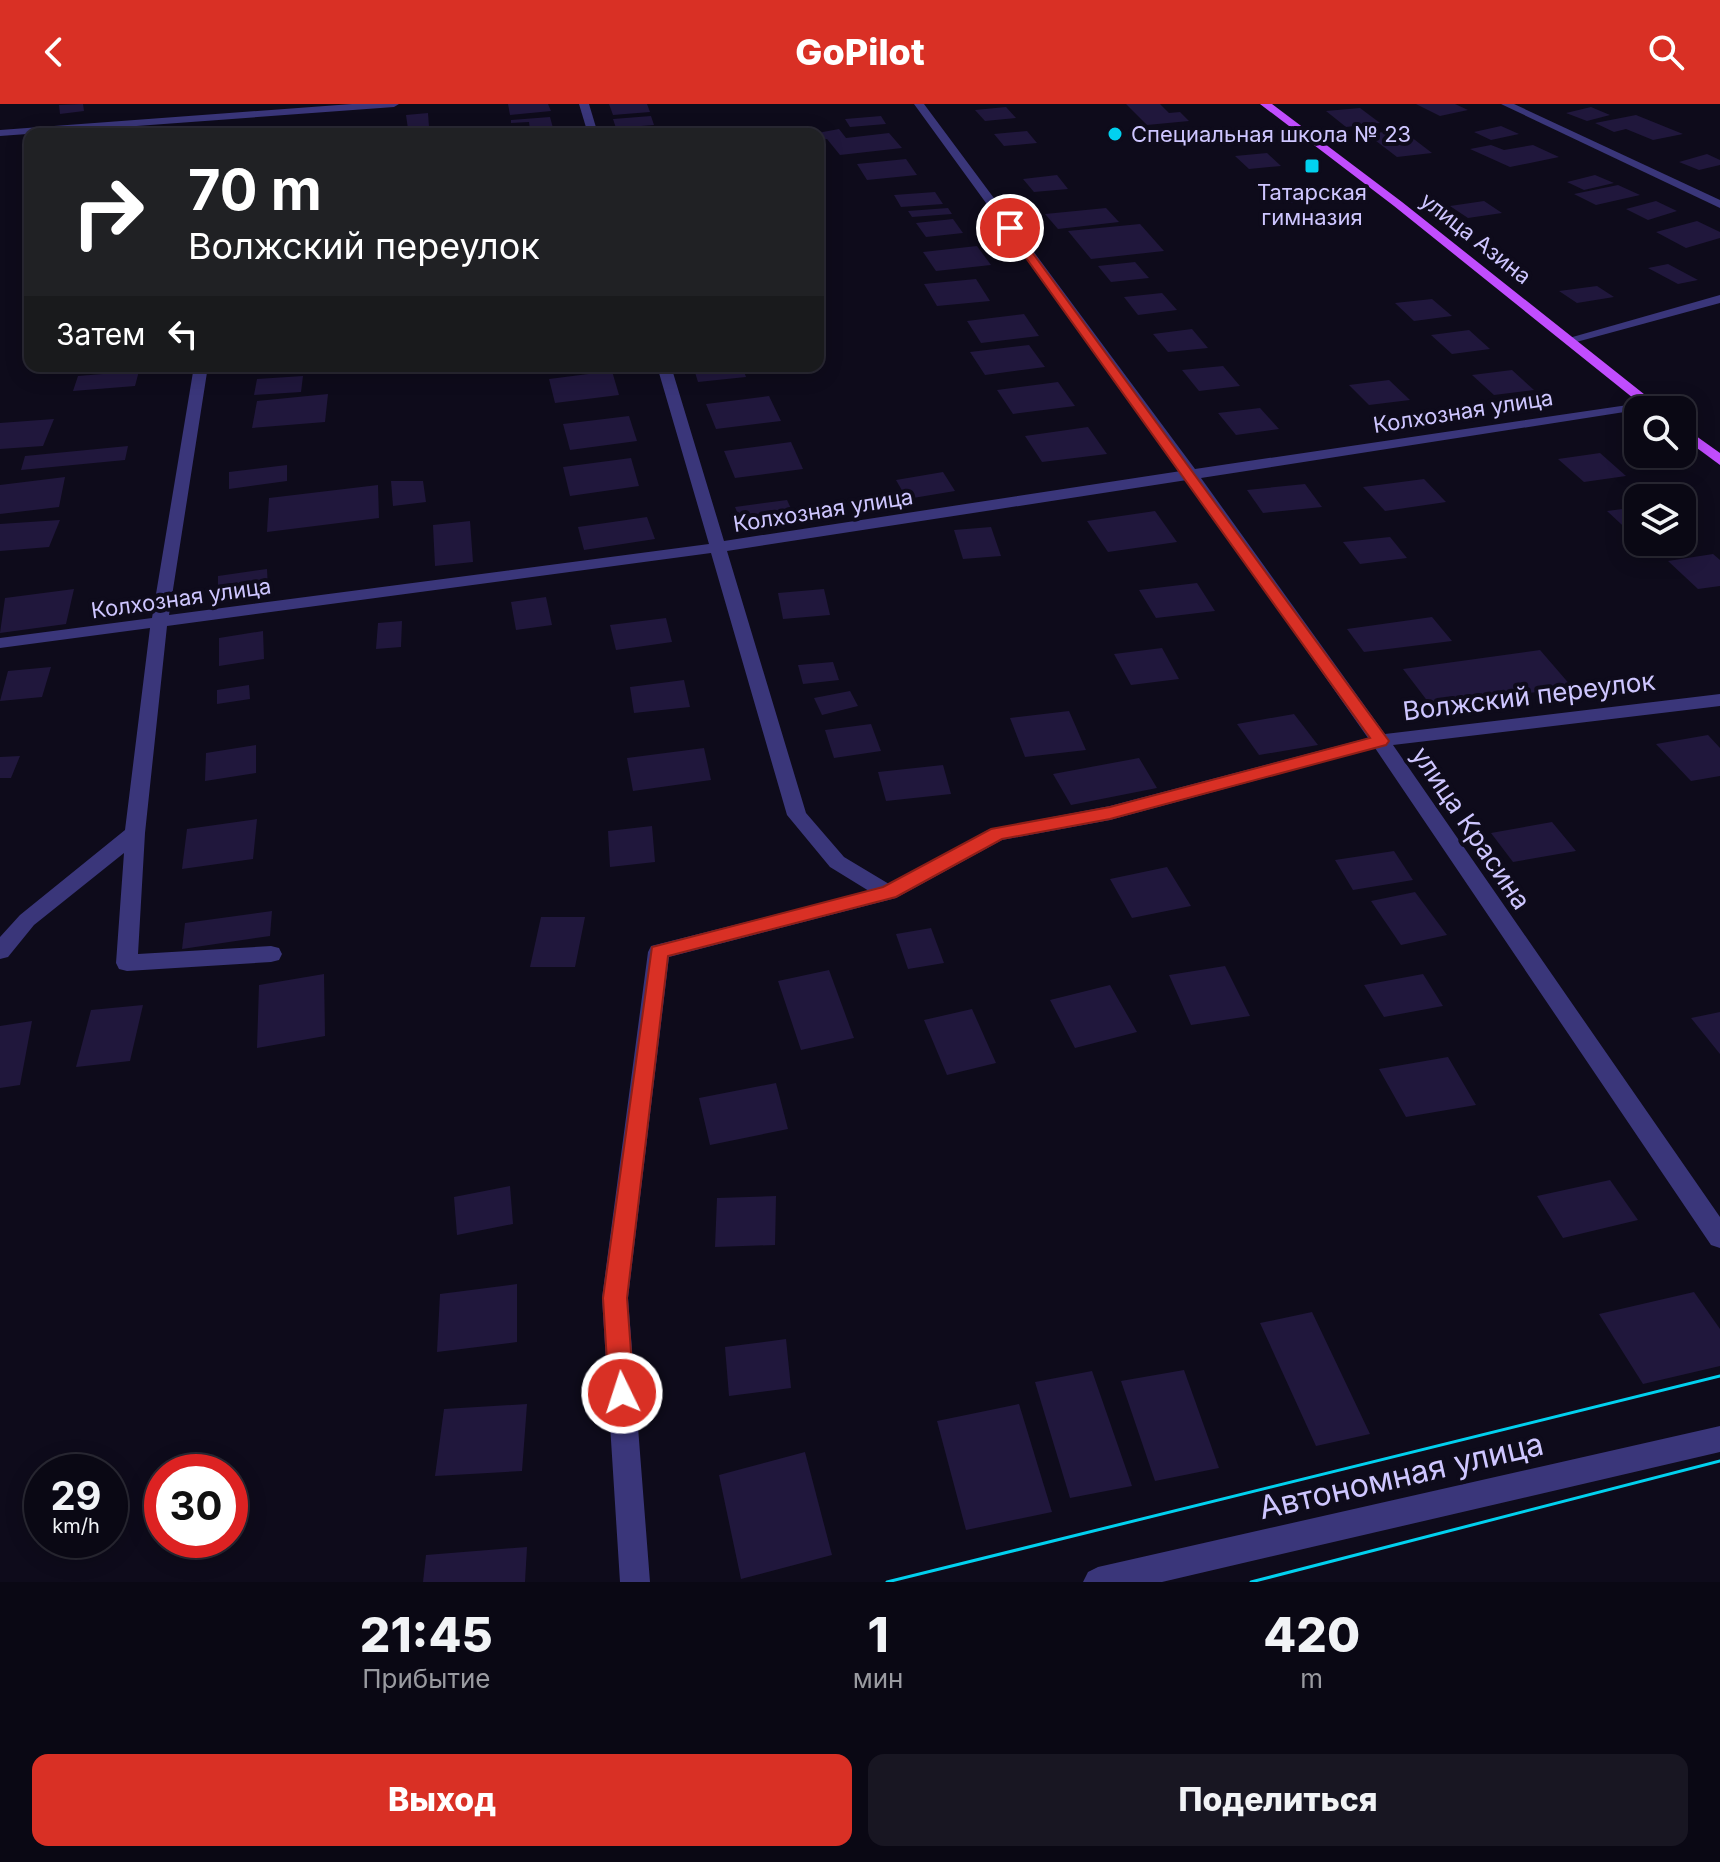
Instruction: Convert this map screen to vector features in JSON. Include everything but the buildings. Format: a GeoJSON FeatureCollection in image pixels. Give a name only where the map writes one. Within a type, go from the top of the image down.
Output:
{"type":"FeatureCollection","features":[{"type":"Feature","properties":{"kind":"main road","name":"улица Азина"},"geometry":{"type":"LineString","coordinates":[[1265,104],[1639,396]]}},
{"type":"Feature","properties":{"kind":"main road"},"geometry":{"type":"LineString","coordinates":[[1696,441],[1720,460]]}},
{"type":"Feature","properties":{"kind":"street"},"geometry":{"type":"LineString","coordinates":[[53,128],[243,110],[394,104]]}},
{"type":"Feature","properties":{"kind":"street"},"geometry":{"type":"LineString","coordinates":[[584,104],[591,128]]}},
{"type":"Feature","properties":{"kind":"street","name":"улица Красина"},"geometry":{"type":"LineString","coordinates":[[919,104],[1192,476],[1380,741],[1720,1237]]}},
{"type":"Feature","properties":{"kind":"street"},"geometry":{"type":"LineString","coordinates":[[1506,104],[1720,204]]}},
{"type":"Feature","properties":{"kind":"street"},"geometry":{"type":"LineString","coordinates":[[240,128],[243,110]]}},
{"type":"Feature","properties":{"kind":"street"},"geometry":{"type":"LineString","coordinates":[[0,133],[24,131]]}},
{"type":"Feature","properties":{"kind":"street"},"geometry":{"type":"LineString","coordinates":[[1569,340],[1720,299]]}},
{"type":"Feature","properties":{"kind":"street"},"geometry":{"type":"LineString","coordinates":[[200,372],[159,624],[135,833],[127,963],[271,954]]}},
{"type":"Feature","properties":{"kind":"street"},"geometry":{"type":"LineString","coordinates":[[666,372],[797,815],[837,862],[889,893]]}},
{"type":"Feature","properties":{"kind":"street","name":"Колхозная улица"},"geometry":{"type":"LineString","coordinates":[[0,643],[719,547],[1624,411]]}},
{"type":"Feature","properties":{"kind":"street","name":"Волжский переулок"},"geometry":{"type":"LineString","coordinates":[[635,1582],[615,1298],[659,952],[889,893],[997,834],[1110,813],[1380,741],[1720,700]]}},
{"type":"Feature","properties":{"kind":"street"},"geometry":{"type":"LineString","coordinates":[[0,951],[27,920],[135,833]]}},
{"type":"Feature","properties":{"kind":"street","name":"Автономная улица"},"geometry":{"type":"LineString","coordinates":[[1098,1582],[1720,1439]]}},
{"type":"Feature","properties":{"kind":"tram line"},"geometry":{"type":"LineString","coordinates":[[887,1582],[1720,1376]]}},
{"type":"Feature","properties":{"kind":"tram line"},"geometry":{"type":"LineString","coordinates":[[1251,1582],[1720,1461]]}},
{"type":"Feature","properties":{"kind":"place","name":"Специальная школа № 23"},"geometry":{"type":"Point","coordinates":[1115,134]}},
{"type":"Feature","properties":{"kind":"place","name":"Татарская гимназия"},"geometry":{"type":"Point","coordinates":[1312,166]}},
{"type":"Feature","properties":{"kind":"route"},"geometry":{"type":"LineString","coordinates":[[622,1393],[615,1298],[659,952],[889,893],[997,834],[1110,813],[1380,741],[1192,476],[1010,228]]}}]}
